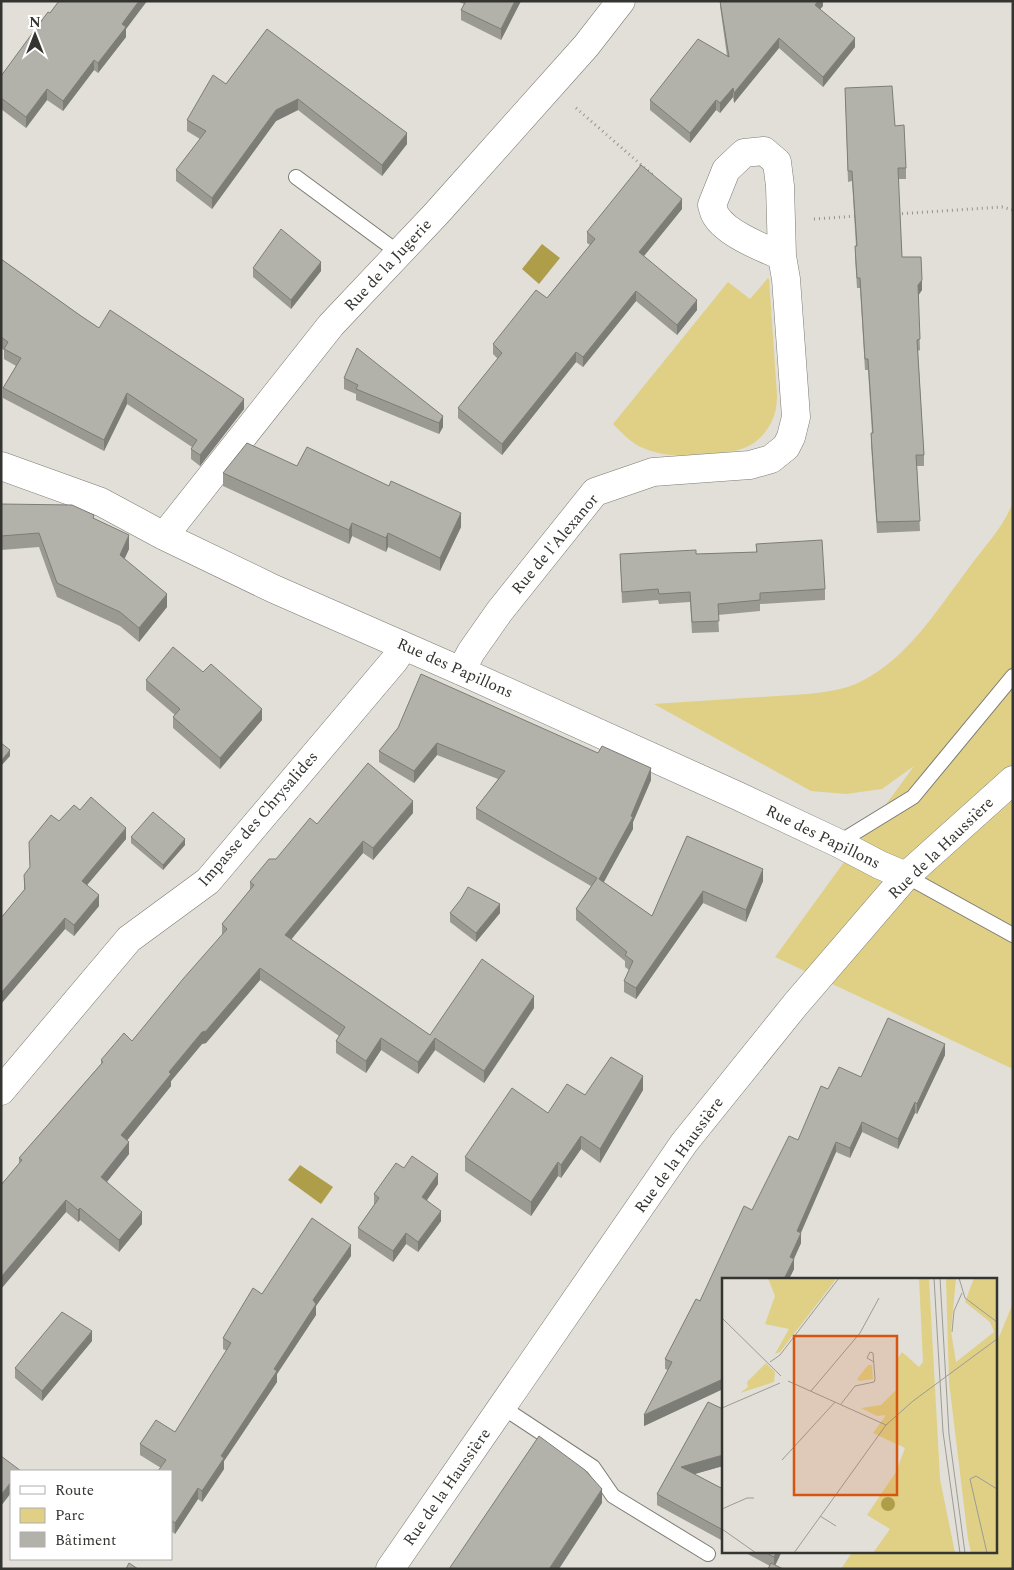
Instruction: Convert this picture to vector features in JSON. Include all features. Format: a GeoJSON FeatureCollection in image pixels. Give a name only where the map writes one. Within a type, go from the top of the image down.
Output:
{"type":"FeatureCollection","features":[{"type":"Feature","properties":{"kind":"street","name":"Rue de la Jugerie"},"geometry":{"type":"LineString","coordinates":[[164,536],[331,325],[399,253],[586,46],[621,1]]}},
{"type":"Feature","properties":{"kind":"street","name":"Rue de l'Alexanor"},"geometry":{"type":"LineString","coordinates":[[462,671],[471,652],[499,612],[596,492],[653,472],[750,465],[771,459],[786,447],[791,437],[796,417],[786,279],[782,256],[780,186],[777,162],[764,151],[744,153],[726,170],[712,205],[715,216],[725,227],[738,235],[782,256]]}},
{"type":"Feature","properties":{"kind":"street","name":"Rue des Papillons"},"geometry":{"type":"LineString","coordinates":[[1,466],[101,502],[164,536],[274,589],[462,671],[729,792],[906,876]]}},
{"type":"Feature","properties":{"kind":"street","name":"Impasse des Chrysalides"},"geometry":{"type":"LineString","coordinates":[[1,1091],[129,938],[208,880],[394,661],[404,646]]}},
{"type":"Feature","properties":{"kind":"street","name":"Rue de la Haussière"},"geometry":{"type":"LineString","coordinates":[[390,1569],[684,1143],[794,1005],[906,876],[1013,780]]}},
{"type":"Feature","properties":{"kind":"lane"},"geometry":{"type":"LineString","coordinates":[[296,177],[399,253]]}},
{"type":"Feature","properties":{"kind":"lane"},"geometry":{"type":"LineString","coordinates":[[838,843],[913,797],[1013,676]]}},
{"type":"Feature","properties":{"kind":"lane"},"geometry":{"type":"LineString","coordinates":[[906,876],[1013,935]]}},
{"type":"Feature","properties":{"kind":"lane"},"geometry":{"type":"LineString","coordinates":[[502,1407],[593,1467],[613,1496],[708,1554]]}},
{"type":"Feature","properties":{"kind":"path"},"geometry":{"type":"LineString","coordinates":[[550,86],[656,178]]}},
{"type":"Feature","properties":{"kind":"path"},"geometry":{"type":"LineString","coordinates":[[896,214],[1002,207],[1013,210]]}},
{"type":"Feature","properties":{"kind":"path"},"geometry":{"type":"LineString","coordinates":[[781,221],[868,216]]}},
{"type":"Feature","properties":{"kind":"green space"},"geometry":{"type":"Polygon","coordinates":[[[768,278],[777,400],[771,423],[760,438],[746,447],[721,453],[666,454],[639,446],[613,424],[728,282],[750,299],[768,278]]]}},
{"type":"Feature","properties":{"kind":"green space"},"geometry":{"type":"Polygon","coordinates":[[[1013,502],[1013,1069],[775,957],[914,766],[882,789],[846,794],[811,791],[654,704],[808,694],[841,689],[860,682],[893,660],[920,632],[999,529],[1013,502]]]}},
{"type":"Feature","properties":{"kind":"green space"},"geometry":{"type":"Polygon","coordinates":[[[1013,1303],[1013,1569],[841,1569],[852,1552],[996,1552],[996,1342],[1013,1303]]]}},
{"type":"Feature","properties":{"kind":"shaded area"},"geometry":{"type":"Polygon","coordinates":[[[542,244],[560,258],[539,284],[522,269],[542,244]]]}},
{"type":"Feature","properties":{"kind":"shaded area"},"geometry":{"type":"Polygon","coordinates":[[[300,1165],[333,1187],[321,1204],[288,1180],[300,1165]]]}},
{"type":"Feature","properties":{"kind":"building"},"geometry":{"type":"Polygon","coordinates":[[[59,1],[139,1],[122,24],[126,27],[98,63],[94,60],[63,101],[47,89],[26,117],[1,98],[1,76],[48,12],[50,13],[59,1]]]}},
{"type":"Feature","properties":{"kind":"building"},"geometry":{"type":"Polygon","coordinates":[[[466,1],[515,1],[501,29],[461,10],[466,1]]]}},
{"type":"Feature","properties":{"kind":"building"},"geometry":{"type":"Polygon","coordinates":[[[720,1],[818,1],[815,5],[855,38],[823,77],[779,38],[734,93],[733,88],[720,103],[716,100],[690,133],[650,100],[698,39],[729,57],[720,1]]]}},
{"type":"Feature","properties":{"kind":"building"},"geometry":{"type":"Polygon","coordinates":[[[267,29],[407,133],[382,165],[298,99],[276,110],[212,198],[176,170],[206,131],[187,120],[213,75],[226,84],[267,29]]]}},
{"type":"Feature","properties":{"kind":"building"},"geometry":{"type":"Polygon","coordinates":[[[892,86],[895,126],[904,125],[906,168],[898,168],[902,257],[921,257],[922,280],[918,285],[920,339],[917,340],[924,455],[916,455],[920,521],[877,522],[868,359],[865,359],[860,278],[857,278],[852,171],[848,171],[845,88],[892,86]]]}},
{"type":"Feature","properties":{"kind":"building"},"geometry":{"type":"Polygon","coordinates":[[[641,165],[682,199],[639,252],[697,300],[677,325],[636,291],[583,357],[576,352],[502,444],[458,408],[502,353],[493,344],[536,290],[547,298],[595,239],[587,232],[641,165]]]}},
{"type":"Feature","properties":{"kind":"building"},"geometry":{"type":"Polygon","coordinates":[[[281,229],[321,262],[291,300],[253,268],[281,229]]]}},
{"type":"Feature","properties":{"kind":"building"},"geometry":{"type":"Polygon","coordinates":[[[1,259],[99,328],[110,310],[244,399],[200,455],[191,449],[197,440],[127,393],[104,440],[3,388],[21,358],[4,349],[8,342],[1,337],[1,259]]]}},
{"type":"Feature","properties":{"kind":"building"},"geometry":{"type":"Polygon","coordinates":[[[357,348],[443,416],[439,423],[356,389],[358,385],[344,378],[357,348]]]}},
{"type":"Feature","properties":{"kind":"building"},"geometry":{"type":"Polygon","coordinates":[[[247,443],[297,466],[307,447],[389,486],[391,481],[461,513],[440,558],[388,533],[386,538],[352,523],[349,530],[223,473],[247,443]]]}},
{"type":"Feature","properties":{"kind":"building"},"geometry":{"type":"Polygon","coordinates":[[[1,504],[72,505],[94,515],[93,518],[129,535],[120,555],[167,594],[139,628],[120,612],[57,583],[39,533],[1,536],[1,504]]]}},
{"type":"Feature","properties":{"kind":"building"},"geometry":{"type":"Polygon","coordinates":[[[822,540],[825,589],[760,593],[760,600],[718,604],[719,621],[692,622],[690,592],[659,594],[658,589],[622,592],[620,554],[696,550],[696,554],[757,552],[756,544],[822,540]]]}},
{"type":"Feature","properties":{"kind":"building"},"geometry":{"type":"Polygon","coordinates":[[[173,647],[203,672],[211,664],[262,709],[220,758],[173,717],[180,709],[146,680],[173,647]]]}},
{"type":"Feature","properties":{"kind":"building"},"geometry":{"type":"Polygon","coordinates":[[[421,674],[598,753],[602,746],[651,768],[631,816],[633,817],[599,879],[652,916],[687,836],[763,869],[746,910],[703,891],[636,988],[624,981],[633,961],[625,955],[627,952],[576,909],[597,878],[476,808],[505,771],[437,743],[414,771],[379,751],[398,728],[421,674]]]}},
{"type":"Feature","properties":{"kind":"building"},"geometry":{"type":"Polygon","coordinates":[[[1,743],[10,750],[1,761],[1,743]]]}},
{"type":"Feature","properties":{"kind":"building"},"geometry":{"type":"Polygon","coordinates":[[[368,763],[413,801],[373,848],[363,841],[285,935],[430,1035],[482,959],[534,996],[484,1071],[435,1038],[418,1062],[381,1038],[366,1061],[336,1041],[345,1027],[260,968],[206,1031],[202,1032],[169,1072],[171,1074],[121,1135],[129,1142],[101,1177],[142,1212],[119,1240],[80,1208],[78,1210],[66,1200],[1,1277],[1,1185],[22,1160],[19,1158],[103,1062],[101,1060],[124,1033],[132,1041],[227,929],[222,924],[254,885],[250,882],[269,859],[276,859],[310,818],[317,824],[368,763]]]}},
{"type":"Feature","properties":{"kind":"building"},"geometry":{"type":"Polygon","coordinates":[[[91,797],[126,828],[82,881],[99,895],[74,925],[65,918],[1,993],[1,918],[25,889],[24,875],[30,867],[29,842],[51,815],[59,821],[74,805],[80,810],[91,797]]]}},
{"type":"Feature","properties":{"kind":"building"},"geometry":{"type":"Polygon","coordinates":[[[153,812],[185,839],[163,865],[131,837],[153,812]]]}},
{"type":"Feature","properties":{"kind":"building"},"geometry":{"type":"Polygon","coordinates":[[[468,887],[500,904],[476,933],[450,913],[468,887]]]}},
{"type":"Feature","properties":{"kind":"building"},"geometry":{"type":"Polygon","coordinates":[[[888,1018],[945,1044],[917,1104],[915,1102],[898,1139],[862,1122],[850,1148],[836,1142],[797,1231],[801,1233],[790,1257],[794,1259],[784,1278],[722,1278],[722,1379],[644,1415],[672,1362],[665,1359],[696,1299],[700,1301],[744,1206],[752,1210],[789,1136],[798,1140],[821,1086],[828,1089],[839,1067],[861,1077],[888,1018]]]}},
{"type":"Feature","properties":{"kind":"building"},"geometry":{"type":"Polygon","coordinates":[[[611,1057],[643,1076],[600,1149],[581,1136],[561,1165],[558,1162],[531,1202],[465,1157],[512,1088],[548,1113],[567,1084],[585,1095],[611,1057]]]}},
{"type":"Feature","properties":{"kind":"building"},"geometry":{"type":"Polygon","coordinates":[[[412,1156],[438,1174],[422,1197],[441,1211],[418,1242],[406,1233],[393,1251],[358,1228],[379,1198],[374,1194],[396,1163],[404,1168],[412,1156]]]}},
{"type":"Feature","properties":{"kind":"building"},"geometry":{"type":"Polygon","coordinates":[[[312,1218],[351,1245],[313,1300],[316,1304],[274,1369],[277,1371],[221,1456],[224,1458],[202,1491],[198,1488],[175,1523],[172,1521],[172,1470],[159,1470],[166,1460],[140,1444],[156,1420],[175,1432],[231,1343],[223,1338],[253,1288],[262,1294],[312,1218]]]}},
{"type":"Feature","properties":{"kind":"building"},"geometry":{"type":"Polygon","coordinates":[[[62,1312],[92,1331],[42,1391],[15,1368],[62,1312]]]}},
{"type":"Feature","properties":{"kind":"building"},"geometry":{"type":"Polygon","coordinates":[[[708,1402],[722,1409],[722,1455],[681,1467],[722,1488],[722,1529],[657,1494],[708,1402]]]}},
{"type":"Feature","properties":{"kind":"building"},"geometry":{"type":"Polygon","coordinates":[[[539,1436],[585,1470],[602,1489],[549,1569],[449,1569],[539,1436]]]}},
{"type":"Feature","properties":{"kind":"building"},"geometry":{"type":"Polygon","coordinates":[[[1,1456],[20,1470],[10,1470],[10,1483],[1,1495],[1,1456]]]}},
{"type":"Feature","properties":{"kind":"building"},"geometry":{"type":"Polygon","coordinates":[[[765,1552],[776,1552],[774,1557],[765,1552]]]}},
{"type":"Feature","properties":{"kind":"building"},"geometry":{"type":"Polygon","coordinates":[[[129,1563],[138,1569],[126,1569],[129,1563]]]}},
{"type":"Feature","properties":{"kind":"building"},"geometry":{"type":"Polygon","coordinates":[[[771,1563],[783,1569],[768,1569],[771,1563]]]}}]}
